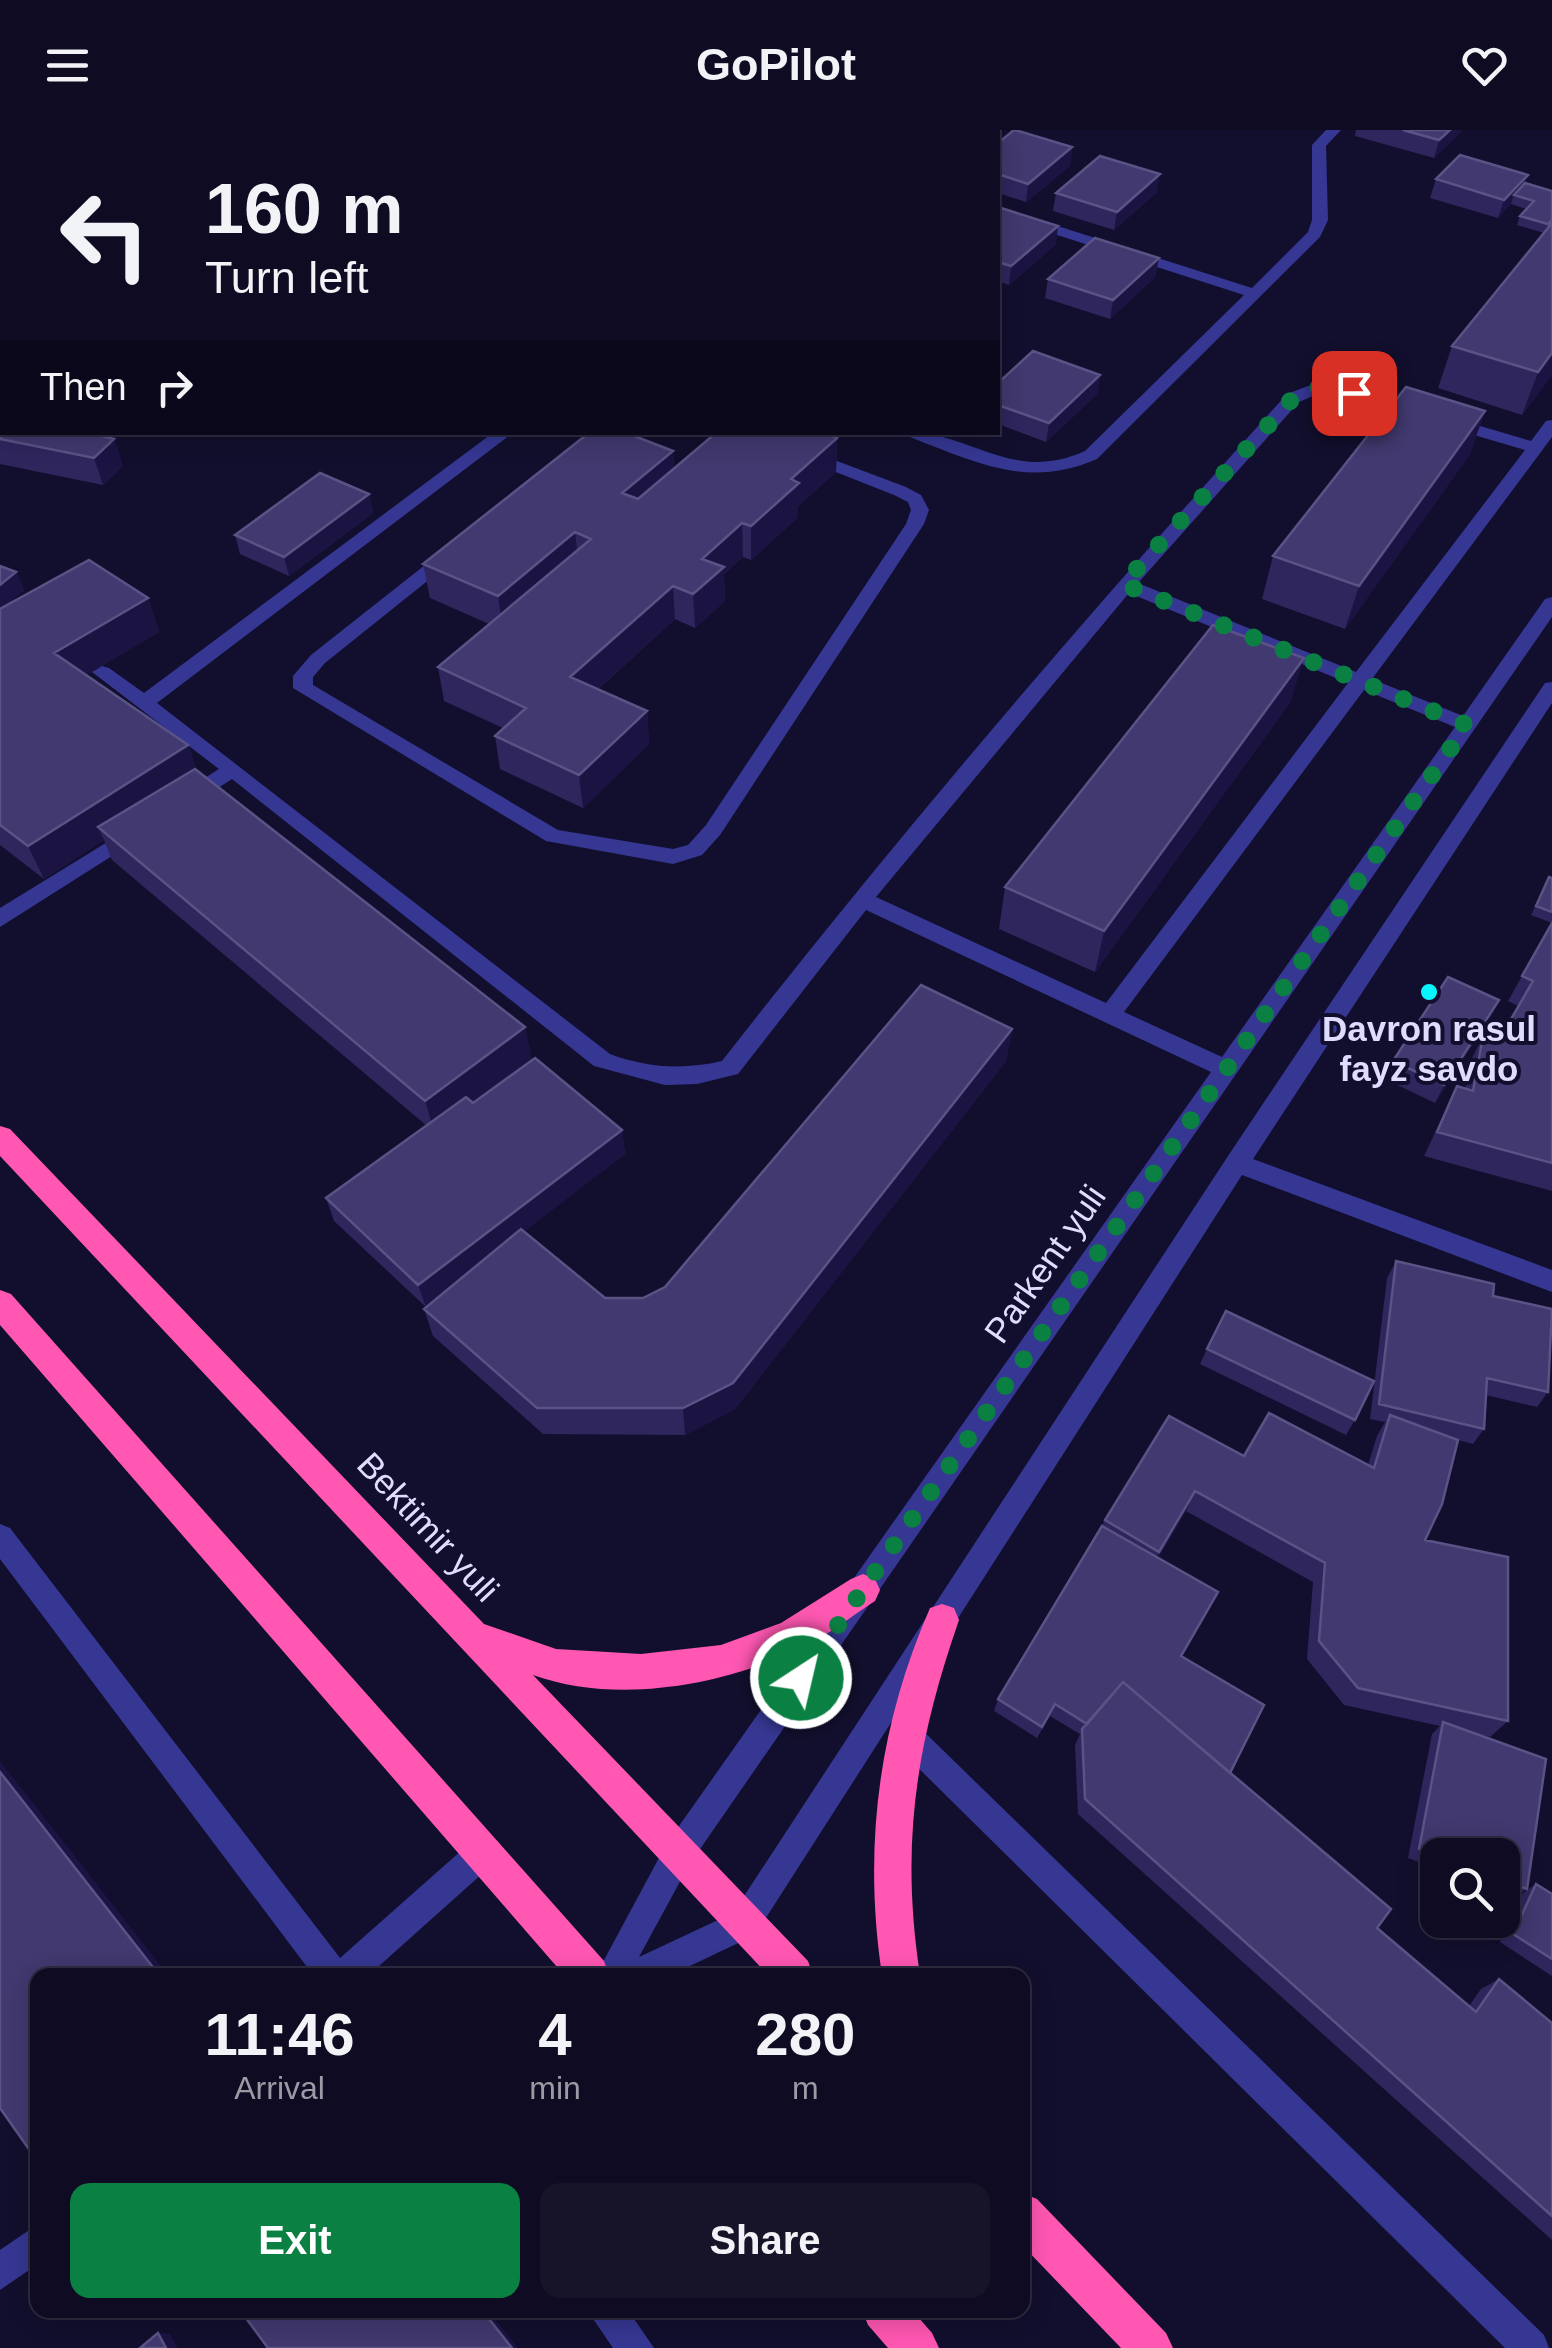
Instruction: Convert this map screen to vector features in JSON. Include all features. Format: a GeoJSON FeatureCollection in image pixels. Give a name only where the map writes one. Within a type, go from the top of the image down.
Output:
{"type":"FeatureCollection","features":[{"type":"Feature","properties":{"kind":"highway","name":"Bektimir yuli"},"geometry":{"type":"LineString","coordinates":[[0,1137],[787,1968]]}},
{"type":"Feature","properties":{"kind":"highway"},"geometry":{"type":"LineString","coordinates":[[0,1303],[584,1968]]}},
{"type":"Feature","properties":{"kind":"highway"},"geometry":{"type":"LineString","coordinates":[[467,1634],[556,1666],[640,1671],[721,1662],[792,1634],[863,1590]]}},
{"type":"Feature","properties":{"kind":"highway"},"geometry":{"type":"LineString","coordinates":[[899,1968],[887,1860],[892,1794],[905,1734],[942,1620]]}},
{"type":"Feature","properties":{"kind":"highway"},"geometry":{"type":"LineString","coordinates":[[1030,2222],[1151,2348]]}},
{"type":"Feature","properties":{"kind":"highway"},"geometry":{"type":"LineString","coordinates":[[891,2318],[917,2348]]}},
{"type":"Feature","properties":{"kind":"street"},"geometry":{"type":"LineString","coordinates":[[921,435],[1013,468],[1039,473],[1066,469],[1090,455],[1314,234],[1320,220],[1319,146],[1334,130]]}},
{"type":"Feature","properties":{"kind":"street"},"geometry":{"type":"LineString","coordinates":[[1000,212],[1256,294]]}},
{"type":"Feature","properties":{"kind":"street"},"geometry":{"type":"LineString","coordinates":[[102,672],[234,769],[602,1060],[629,1072],[666,1078],[698,1077],[730,1068],[860,898],[1123,584],[1293,398],[1324,385],[1534,447]]}},
{"type":"Feature","properties":{"kind":"street"},"geometry":{"type":"LineString","coordinates":[[1110,1014],[1552,425]]}},
{"type":"Feature","properties":{"kind":"street"},"geometry":{"type":"LineString","coordinates":[[146,701],[502,435]]}},
{"type":"Feature","properties":{"kind":"street"},"geometry":{"type":"LineString","coordinates":[[469,540],[318,659],[302,676],[303,688],[552,836],[650,855],[673,856],[695,850],[894,556],[920,510],[915,499],[900,490],[751,435]]}},
{"type":"Feature","properties":{"kind":"street"},"geometry":{"type":"LineString","coordinates":[[1123,584],[1467,725]]}},
{"type":"Feature","properties":{"kind":"street","name":"Parkent yuli"},"geometry":{"type":"LineString","coordinates":[[616,1968],[678,1854],[1552,604]]}},
{"type":"Feature","properties":{"kind":"street"},"geometry":{"type":"LineString","coordinates":[[651,1968],[744,1924],[1237,1163],[1552,688]]}},
{"type":"Feature","properties":{"kind":"street"},"geometry":{"type":"LineString","coordinates":[[0,919],[234,769]]}},
{"type":"Feature","properties":{"kind":"street"},"geometry":{"type":"LineString","coordinates":[[860,898],[1226,1069]]}},
{"type":"Feature","properties":{"kind":"street"},"geometry":{"type":"LineString","coordinates":[[1237,1163],[1552,1281]]}},
{"type":"Feature","properties":{"kind":"street"},"geometry":{"type":"LineString","coordinates":[[0,1538],[328,1968]]}},
{"type":"Feature","properties":{"kind":"street"},"geometry":{"type":"LineString","coordinates":[[905,1734],[1530,2348]]}},
{"type":"Feature","properties":{"kind":"street"},"geometry":{"type":"LineString","coordinates":[[353,1968],[482,1853]]}},
{"type":"Feature","properties":{"kind":"street"},"geometry":{"type":"LineString","coordinates":[[0,2272],[30,2248]]}},
{"type":"Feature","properties":{"kind":"street"},"geometry":{"type":"LineString","coordinates":[[612,2318],[636,2348]]}},
{"type":"Feature","properties":{"kind":"building"},"geometry":{"type":"Polygon","coordinates":[[[1014,130],[1072,147],[1028,184],[1000,175],[1000,141],[1014,130]]]}},
{"type":"Feature","properties":{"kind":"building"},"geometry":{"type":"Polygon","coordinates":[[[1403,130],[1450,130],[1439,140],[1403,130]]]}},
{"type":"Feature","properties":{"kind":"building"},"geometry":{"type":"Polygon","coordinates":[[[1460,155],[1528,175],[1504,200],[1436,179],[1460,155]]]}},
{"type":"Feature","properties":{"kind":"building"},"geometry":{"type":"Polygon","coordinates":[[[1100,156],[1160,174],[1117,212],[1056,193],[1100,156]]]}},
{"type":"Feature","properties":{"kind":"building"},"geometry":{"type":"Polygon","coordinates":[[[1525,183],[1552,191],[1552,220],[1548,224],[1520,216],[1534,201],[1514,195],[1525,183]]]}},
{"type":"Feature","properties":{"kind":"building"},"geometry":{"type":"Polygon","coordinates":[[[1000,208],[1058,226],[1011,266],[1000,263],[1000,208]]]}},
{"type":"Feature","properties":{"kind":"building"},"geometry":{"type":"Polygon","coordinates":[[[1552,223],[1552,353],[1538,372],[1452,346],[1552,223]]]}},
{"type":"Feature","properties":{"kind":"building"},"geometry":{"type":"Polygon","coordinates":[[[1095,238],[1159,258],[1113,300],[1048,279],[1095,238]]]}},
{"type":"Feature","properties":{"kind":"building"},"geometry":{"type":"Polygon","coordinates":[[[1033,351],[1100,375],[1049,423],[1000,406],[1000,381],[1033,351]]]}},
{"type":"Feature","properties":{"kind":"building"},"geometry":{"type":"Polygon","coordinates":[[[1406,387],[1485,411],[1359,586],[1273,556],[1406,387]]]}},
{"type":"Feature","properties":{"kind":"building"},"geometry":{"type":"Polygon","coordinates":[[[0,435],[98,435],[114,439],[94,458],[0,439],[0,435]]]}},
{"type":"Feature","properties":{"kind":"building"},"geometry":{"type":"Polygon","coordinates":[[[586,435],[632,435],[673,451],[622,493],[638,499],[713,435],[837,438],[791,479],[799,483],[751,526],[742,523],[702,559],[724,567],[693,594],[673,586],[570,677],[647,711],[579,775],[495,736],[526,708],[438,667],[591,539],[575,532],[498,596],[423,564],[586,435]]]}},
{"type":"Feature","properties":{"kind":"building"},"geometry":{"type":"Polygon","coordinates":[[[320,473],[369,494],[284,557],[235,535],[320,473]]]}},
{"type":"Feature","properties":{"kind":"building"},"geometry":{"type":"Polygon","coordinates":[[[89,560],[148,598],[54,653],[188,745],[28,846],[0,825],[0,609],[89,560]]]}},
{"type":"Feature","properties":{"kind":"building"},"geometry":{"type":"Polygon","coordinates":[[[0,566],[16,572],[0,585],[0,566]]]}},
{"type":"Feature","properties":{"kind":"building"},"geometry":{"type":"Polygon","coordinates":[[[1213,625],[1304,658],[1104,931],[1005,887],[1213,625]]]}},
{"type":"Feature","properties":{"kind":"building"},"geometry":{"type":"Polygon","coordinates":[[[195,769],[525,1027],[425,1101],[98,827],[195,769]]]}},
{"type":"Feature","properties":{"kind":"building"},"geometry":{"type":"Polygon","coordinates":[[[1549,877],[1552,878],[1552,912],[1536,906],[1549,877]]]}},
{"type":"Feature","properties":{"kind":"building"},"geometry":{"type":"Polygon","coordinates":[[[1552,923],[1552,1163],[1437,1132],[1457,1086],[1473,1091],[1483,1036],[1499,1040],[1533,981],[1522,976],[1552,923]]]}},
{"type":"Feature","properties":{"kind":"building"},"geometry":{"type":"Polygon","coordinates":[[[1448,977],[1499,1000],[1444,1085],[1393,1061],[1448,977]]]}},
{"type":"Feature","properties":{"kind":"building"},"geometry":{"type":"Polygon","coordinates":[[[921,985],[1012,1029],[733,1383],[683,1408],[537,1408],[424,1309],[521,1229],[605,1298],[643,1298],[665,1287],[921,985]]]}},
{"type":"Feature","properties":{"kind":"building"},"geometry":{"type":"Polygon","coordinates":[[[535,1058],[622,1130],[418,1285],[326,1198],[466,1097],[473,1103],[535,1058]]]}},
{"type":"Feature","properties":{"kind":"building"},"geometry":{"type":"Polygon","coordinates":[[[1396,1261],[1494,1284],[1493,1296],[1552,1309],[1548,1392],[1487,1378],[1484,1429],[1379,1404],[1396,1261]]]}},
{"type":"Feature","properties":{"kind":"building"},"geometry":{"type":"Polygon","coordinates":[[[1226,1311],[1374,1381],[1355,1420],[1207,1349],[1226,1311]]]}},
{"type":"Feature","properties":{"kind":"building"},"geometry":{"type":"Polygon","coordinates":[[[1269,1413],[1374,1468],[1390,1415],[1458,1440],[1442,1504],[1425,1540],[1508,1557],[1508,1721],[1358,1688],[1319,1641],[1325,1563],[1195,1491],[1159,1552],[1105,1520],[1169,1416],[1244,1456],[1269,1413]]]}},
{"type":"Feature","properties":{"kind":"building"},"geometry":{"type":"Polygon","coordinates":[[[1102,1526],[1218,1592],[1181,1656],[1264,1705],[1230,1773],[1123,1682],[1087,1724],[1055,1704],[1042,1727],[998,1699],[1102,1526]]]}},
{"type":"Feature","properties":{"kind":"building"},"geometry":{"type":"Polygon","coordinates":[[[1123,1682],[1391,1909],[1377,1928],[1476,2012],[1499,1979],[1552,2023],[1552,2216],[1085,1799],[1082,1729],[1123,1682]]]}},
{"type":"Feature","properties":{"kind":"building"},"geometry":{"type":"Polygon","coordinates":[[[1443,1722],[1546,1759],[1527,1889],[1520,1886],[1520,1838],[1421,1838],[1443,1722]]]}},
{"type":"Feature","properties":{"kind":"building"},"geometry":{"type":"Polygon","coordinates":[[[0,1772],[154,1968],[30,1968],[30,2151],[0,2108],[0,1772]]]}},
{"type":"Feature","properties":{"kind":"building"},"geometry":{"type":"Polygon","coordinates":[[[1536,1884],[1552,1894],[1552,1959],[1519,1938],[1520,1919],[1536,1884]]]}},
{"type":"Feature","properties":{"kind":"building"},"geometry":{"type":"Polygon","coordinates":[[[246,2318],[488,2318],[512,2348],[268,2348],[246,2318]]]}},
{"type":"Feature","properties":{"kind":"building"},"geometry":{"type":"Polygon","coordinates":[[[158,2333],[166,2348],[140,2348],[158,2333]]]}},
{"type":"Feature","properties":{"kind":"place","name":"Davron rasul fayz savdo"},"geometry":{"type":"Point","coordinates":[1429,992]}},
{"type":"Feature","properties":{"kind":"route"},"geometry":{"type":"LineString","coordinates":[[801,1678],[1467,725],[1123,584],[1293,398],[1324,385],[1354,393]]}}]}
